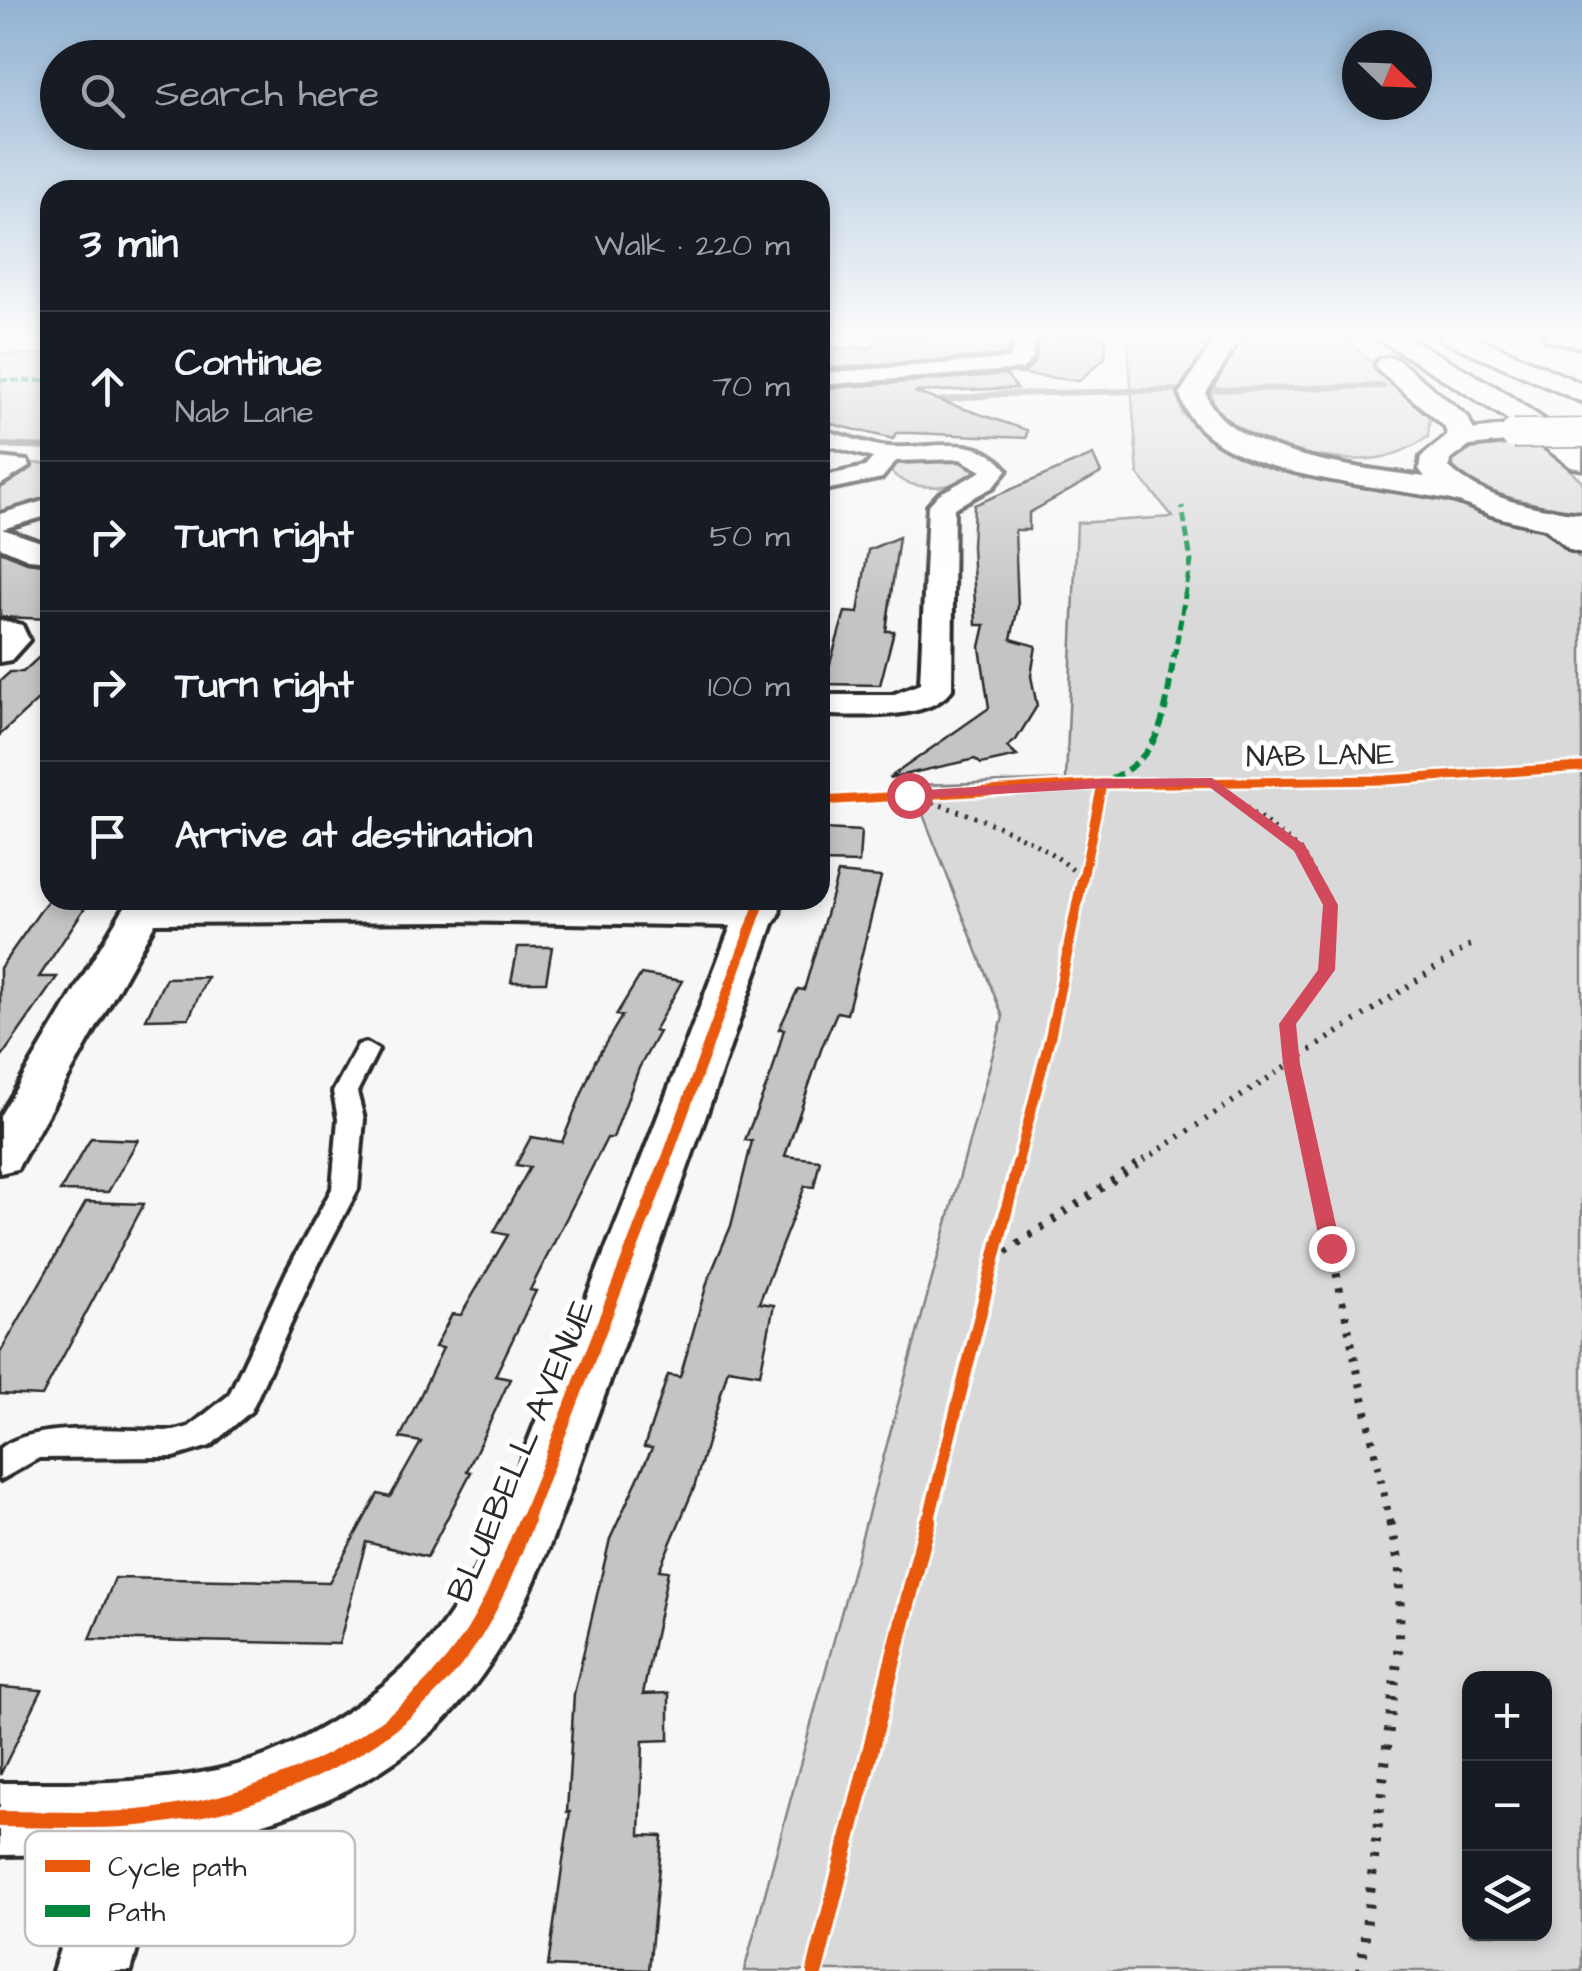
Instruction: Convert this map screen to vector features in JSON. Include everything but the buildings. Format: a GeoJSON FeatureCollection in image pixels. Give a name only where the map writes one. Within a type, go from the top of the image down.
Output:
{"type":"FeatureCollection","features":[{"type":"Feature","properties":{"kind":"highway"},"geometry":{"type":"LineString","coordinates":[[1459,427],[1462,438]]}},
{"type":"Feature","properties":{"kind":"highway"},"geometry":{"type":"LineString","coordinates":[[1540,427],[1582,460]]}},
{"type":"Feature","properties":{"kind":"highway"},"geometry":{"type":"LineString","coordinates":[[1566,521],[1582,543]]}},
{"type":"Feature","properties":{"kind":"street"},"geometry":{"type":"LineString","coordinates":[[1216,427],[1232,438],[1296,462],[1464,493],[1566,521]]}},
{"type":"Feature","properties":{"kind":"street"},"geometry":{"type":"LineString","coordinates":[[1361,473],[1436,458],[1462,438],[1582,434]]}},
{"type":"Feature","properties":{"kind":"street"},"geometry":{"type":"LineString","coordinates":[[830,439],[890,454],[966,454],[992,464],[995,470],[988,481],[951,494],[941,506],[936,688],[896,705],[830,705]]}},
{"type":"Feature","properties":{"kind":"street"},"geometry":{"type":"LineString","coordinates":[[830,482],[873,473],[890,454]]}},
{"type":"Feature","properties":{"kind":"street"},"geometry":{"type":"LineString","coordinates":[[1436,458],[1434,468],[1443,480],[1464,493]]}},
{"type":"Feature","properties":{"kind":"street"},"geometry":{"type":"LineString","coordinates":[[0,465],[18,466],[0,478]]}},
{"type":"Feature","properties":{"kind":"street"},"geometry":{"type":"LineString","coordinates":[[0,522],[40,510]]}},
{"type":"Feature","properties":{"kind":"street"},"geometry":{"type":"LineString","coordinates":[[0,538],[40,553]]}},
{"type":"Feature","properties":{"kind":"street"},"geometry":{"type":"LineString","coordinates":[[0,630],[11,631],[14,640],[0,652]]}},
{"type":"Feature","properties":{"kind":"street"},"geometry":{"type":"LineString","coordinates":[[0,1157],[143,910]]}},
{"type":"Feature","properties":{"kind":"street","name":"BLUEBELL AVENUE"},"geometry":{"type":"LineString","coordinates":[[0,1819],[138,1818],[234,1799],[304,1776],[392,1723],[453,1663],[497,1593],[642,1228],[759,910]]}},
{"type":"Feature","properties":{"kind":"street"},"geometry":{"type":"LineString","coordinates":[[134,1831],[138,1818]]}},
{"type":"Feature","properties":{"kind":"street"},"geometry":{"type":"LineString","coordinates":[[92,1971],[100,1946]]}},
{"type":"Feature","properties":{"kind":"lane"},"geometry":{"type":"LineString","coordinates":[[0,1467],[19,1451],[38,1445],[174,1444],[198,1437],[240,1404],[345,1189],[350,1132],[345,1092],[366,1050]]}},
{"type":"Feature","properties":{"kind":"path"},"geometry":{"type":"LineString","coordinates":[[1212,782],[1300,848],[1331,905],[1326,970],[1287,1024],[1291,1064],[1400,1568],[1398,1644],[1362,1971]]}},
{"type":"Feature","properties":{"kind":"path"},"geometry":{"type":"LineString","coordinates":[[891,796],[947,793]]}},
{"type":"Feature","properties":{"kind":"path"},"geometry":{"type":"LineString","coordinates":[[909,795],[956,810],[1063,858],[1082,879]]}},
{"type":"Feature","properties":{"kind":"path"},"geometry":{"type":"LineString","coordinates":[[1078,898],[1086,860]]}},
{"type":"Feature","properties":{"kind":"path"},"geometry":{"type":"LineString","coordinates":[[994,1260],[1475,942]]}},
{"type":"Feature","properties":{"kind":"path"},"geometry":{"type":"LineString","coordinates":[[989,1279],[999,1240]]}},
{"type":"Feature","properties":{"kind":"shaded area"},"geometry":{"type":"Polygon","coordinates":[[[0,427],[40,427],[40,448],[0,447],[0,427]]]}},
{"type":"Feature","properties":{"kind":"shaded area"},"geometry":{"type":"Polygon","coordinates":[[[1134,427],[1197,427],[1213,440],[1262,458],[1442,499],[1545,529],[1582,560],[1582,1971],[744,1971],[1003,1017],[924,817],[917,785],[1066,780],[1077,523],[1173,517],[1138,474],[1134,427]]]}},
{"type":"Feature","properties":{"kind":"shaded area"},"geometry":{"type":"Polygon","coordinates":[[[1231,427],[1429,427],[1428,437],[1378,458],[1329,458],[1274,447],[1231,427]]]}},
{"type":"Feature","properties":{"kind":"shaded area"},"geometry":{"type":"Polygon","coordinates":[[[1536,440],[1582,481],[1582,513],[1515,502],[1454,472],[1453,460],[1471,449],[1492,443],[1536,440]]]}},
{"type":"Feature","properties":{"kind":"shaded area"},"geometry":{"type":"Polygon","coordinates":[[[952,456],[981,468],[982,473],[960,483],[934,487],[908,483],[889,469],[899,460],[952,456]]]}},
{"type":"Feature","properties":{"kind":"shaded area"},"geometry":{"type":"Polygon","coordinates":[[[32,463],[40,463],[40,506],[0,518],[0,484],[32,463]]]}},
{"type":"Feature","properties":{"kind":"waterway"},"geometry":{"type":"LineString","coordinates":[[0,445],[40,447]]}},
{"type":"Feature","properties":{"kind":"marked path"},"geometry":{"type":"LineString","coordinates":[[1111,779],[1128,771],[1155,745],[1165,708],[1191,561],[1182,506]]}},
{"type":"Feature","properties":{"kind":"cycle path","name":"NAB LANE"},"geometry":{"type":"LineString","coordinates":[[830,800],[1102,784],[1386,780],[1582,767]]}},
{"type":"Feature","properties":{"kind":"cycle path"},"geometry":{"type":"LineString","coordinates":[[815,1971],[1051,1033],[1102,784]]}},
{"type":"Feature","properties":{"kind":"cycle path"},"geometry":{"type":"LineString","coordinates":[[0,1819],[138,1818],[234,1799],[304,1776],[391,1723],[453,1663],[497,1593],[642,1228],[757,910]]}},
{"type":"Feature","properties":{"kind":"route"},"geometry":{"type":"LineString","coordinates":[[909,795],[1212,782],[1300,848],[1331,905],[1326,970],[1287,1024],[1291,1064],[1331,1248]]}}]}
